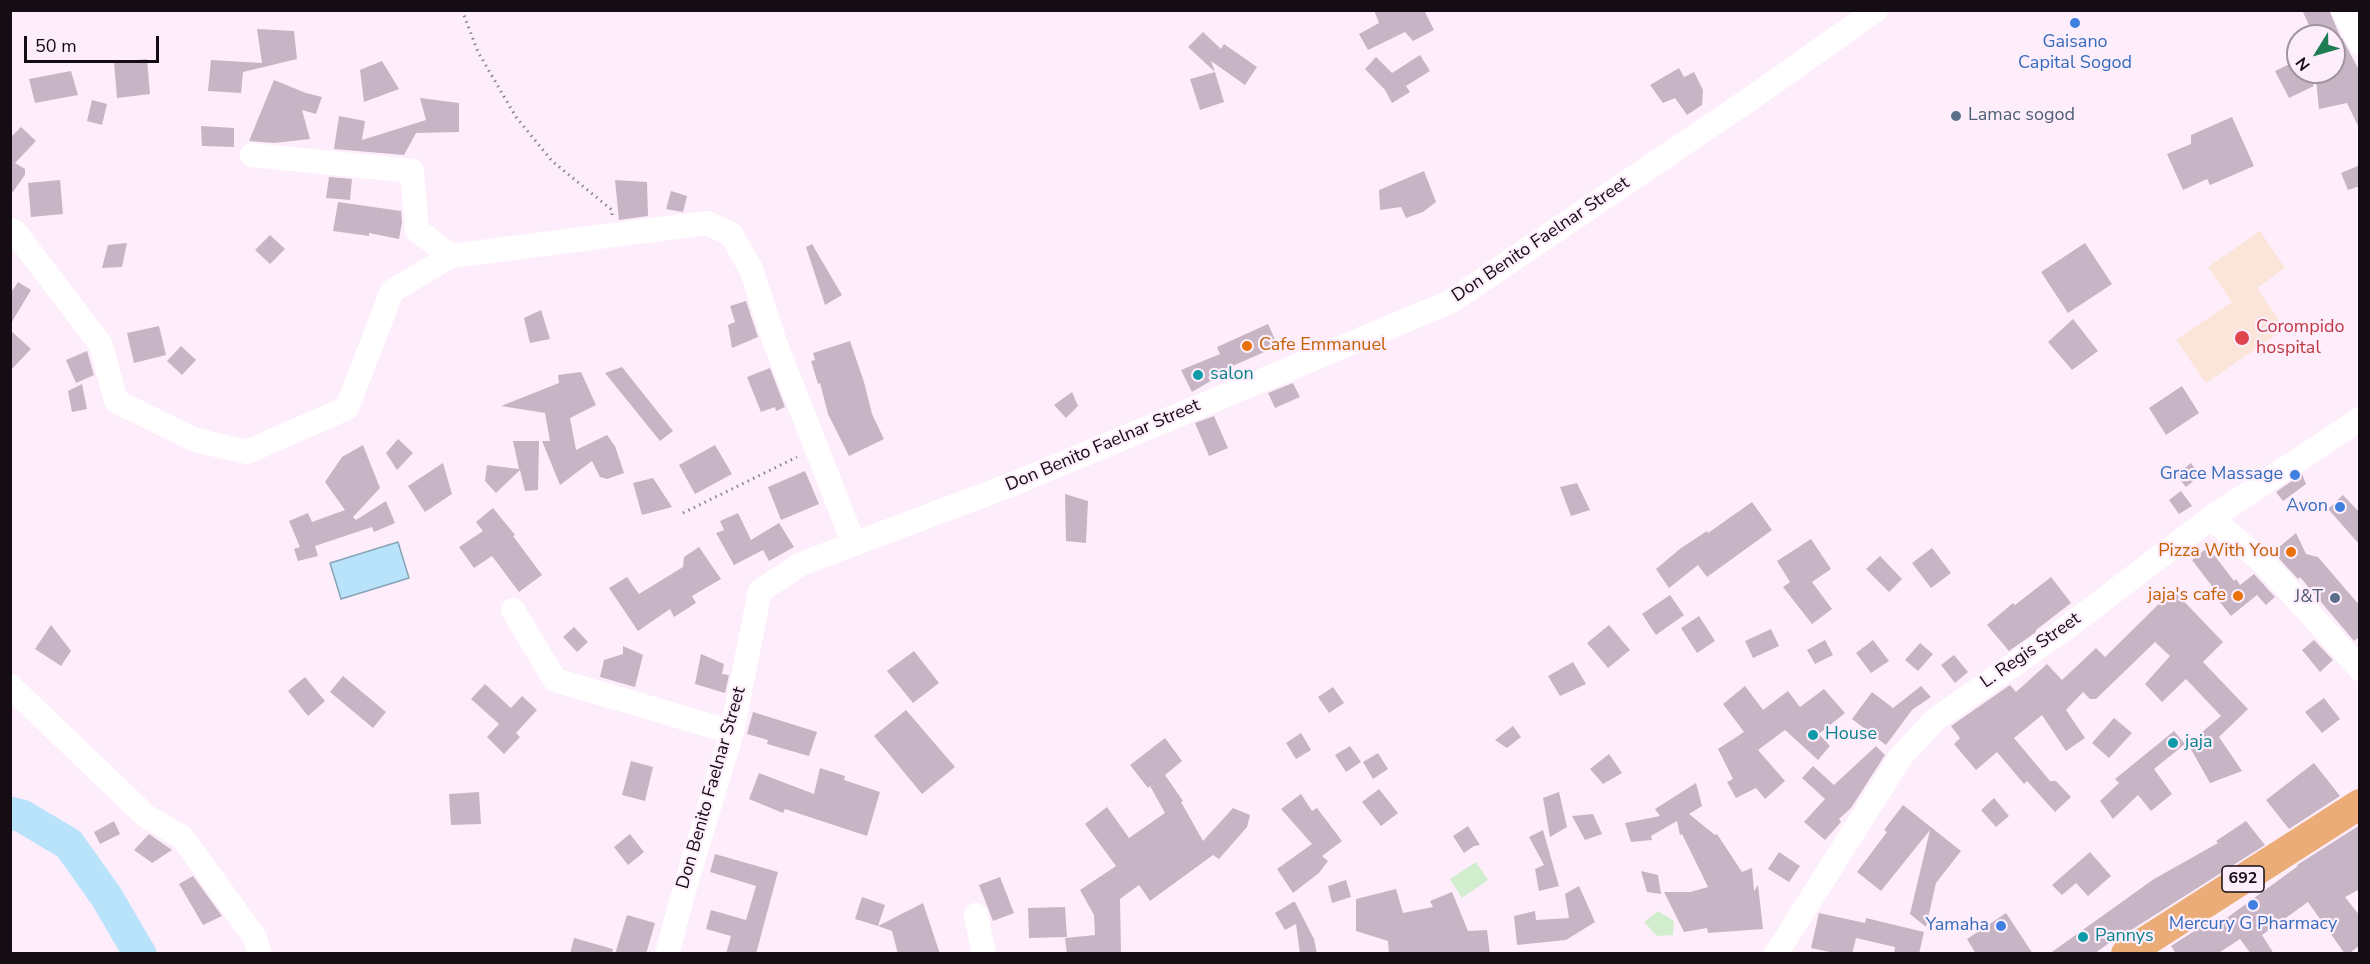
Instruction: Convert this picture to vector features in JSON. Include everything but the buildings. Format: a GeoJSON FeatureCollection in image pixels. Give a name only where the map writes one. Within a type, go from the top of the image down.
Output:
{"type":"FeatureCollection","features":[{"type":"Feature","properties":{"kind":"main road","name":"692"},"geometry":{"type":"LineString","coordinates":[[2126,954],[2360,804]]}},
{"type":"Feature","properties":{"kind":"street","name":"Don Benito Faelnar Street"},"geometry":{"type":"LineString","coordinates":[[667,954],[732,732],[760,591],[801,564],[1013,484],[1450,302],[1753,97],[1876,10]]}},
{"type":"Feature","properties":{"kind":"street"},"geometry":{"type":"LineString","coordinates":[[2343,10],[2360,43]]}},
{"type":"Feature","properties":{"kind":"street"},"geometry":{"type":"LineString","coordinates":[[252,155],[412,171],[417,230],[451,256]]}},
{"type":"Feature","properties":{"kind":"street"},"geometry":{"type":"LineString","coordinates":[[10,230],[15,232],[101,345],[116,401],[195,440],[247,452],[347,408],[392,291],[451,256],[707,223],[731,234],[751,269],[774,340],[854,544]]}},
{"type":"Feature","properties":{"kind":"street","name":"L. Regis Street"},"geometry":{"type":"LineString","coordinates":[[1776,954],[1902,754],[1936,718],[2062,632],[2211,518],[2360,419]]}},
{"type":"Feature","properties":{"kind":"street"},"geometry":{"type":"LineString","coordinates":[[2211,518],[2265,564],[2360,669]]}},
{"type":"Feature","properties":{"kind":"street"},"geometry":{"type":"LineString","coordinates":[[513,610],[555,680],[732,732]]}},
{"type":"Feature","properties":{"kind":"street"},"geometry":{"type":"LineString","coordinates":[[10,686],[146,816],[182,837],[254,936],[260,954]]}},
{"type":"Feature","properties":{"kind":"street"},"geometry":{"type":"LineString","coordinates":[[976,915],[984,954]]}},
{"type":"Feature","properties":{"kind":"path"},"geometry":{"type":"LineString","coordinates":[[462,10],[478,52],[516,117],[552,161],[612,210],[610,236]]}},
{"type":"Feature","properties":{"kind":"path"},"geometry":{"type":"LineString","coordinates":[[682,513],[817,448]]}},
{"type":"Feature","properties":{"kind":"shaded area"},"geometry":{"type":"Polygon","coordinates":[[[2260,231],[2285,268],[2257,288],[2285,329],[2206,383],[2176,340],[2232,302],[2208,267],[2260,231]]]}},
{"type":"Feature","properties":{"kind":"green space"},"geometry":{"type":"Polygon","coordinates":[[[1476,862],[1488,880],[1462,898],[1450,879],[1476,862]]]}},
{"type":"Feature","properties":{"kind":"green space"},"geometry":{"type":"Polygon","coordinates":[[[1658,911],[1674,921],[1673,935],[1657,936],[1644,922],[1658,911]]]}},
{"type":"Feature","properties":{"kind":"water"},"geometry":{"type":"Polygon","coordinates":[[[398,542],[409,578],[341,599],[330,563],[398,542]]]}},
{"type":"Feature","properties":{"kind":"waterway"},"geometry":{"type":"LineString","coordinates":[[10,813],[22,816],[69,844],[106,896],[140,954]]}},
{"type":"Feature","properties":{"kind":"place","name":"Gaisano Capital Sogod"},"geometry":{"type":"Point","coordinates":[2075,23]}},
{"type":"Feature","properties":{"kind":"place","name":"Lamac sogod"},"geometry":{"type":"Point","coordinates":[1956,116]}},
{"type":"Feature","properties":{"kind":"place","name":"Corompido hospital"},"geometry":{"type":"Point","coordinates":[2242,338]}},
{"type":"Feature","properties":{"kind":"place","name":"Cafe Emmanuel"},"geometry":{"type":"Point","coordinates":[1247,346]}},
{"type":"Feature","properties":{"kind":"place","name":"salon"},"geometry":{"type":"Point","coordinates":[1198,375]}},
{"type":"Feature","properties":{"kind":"place","name":"Grace Massage"},"geometry":{"type":"Point","coordinates":[2295,475]}},
{"type":"Feature","properties":{"kind":"place","name":"Avon"},"geometry":{"type":"Point","coordinates":[2340,507]}},
{"type":"Feature","properties":{"kind":"place","name":"Pizza With You"},"geometry":{"type":"Point","coordinates":[2291,552]}},
{"type":"Feature","properties":{"kind":"place","name":"jaja's cafe"},"geometry":{"type":"Point","coordinates":[2238,596]}},
{"type":"Feature","properties":{"kind":"place","name":"J&T"},"geometry":{"type":"Point","coordinates":[2335,598]}},
{"type":"Feature","properties":{"kind":"place","name":"House"},"geometry":{"type":"Point","coordinates":[1813,735]}},
{"type":"Feature","properties":{"kind":"place","name":"jaja"},"geometry":{"type":"Point","coordinates":[2173,743]}},
{"type":"Feature","properties":{"kind":"place","name":"Mercury G Pharmacy"},"geometry":{"type":"Point","coordinates":[2253,905]}},
{"type":"Feature","properties":{"kind":"place","name":"Yamaha"},"geometry":{"type":"Point","coordinates":[2001,926]}},
{"type":"Feature","properties":{"kind":"place","name":"Pannys"},"geometry":{"type":"Point","coordinates":[2083,937]}}]}
